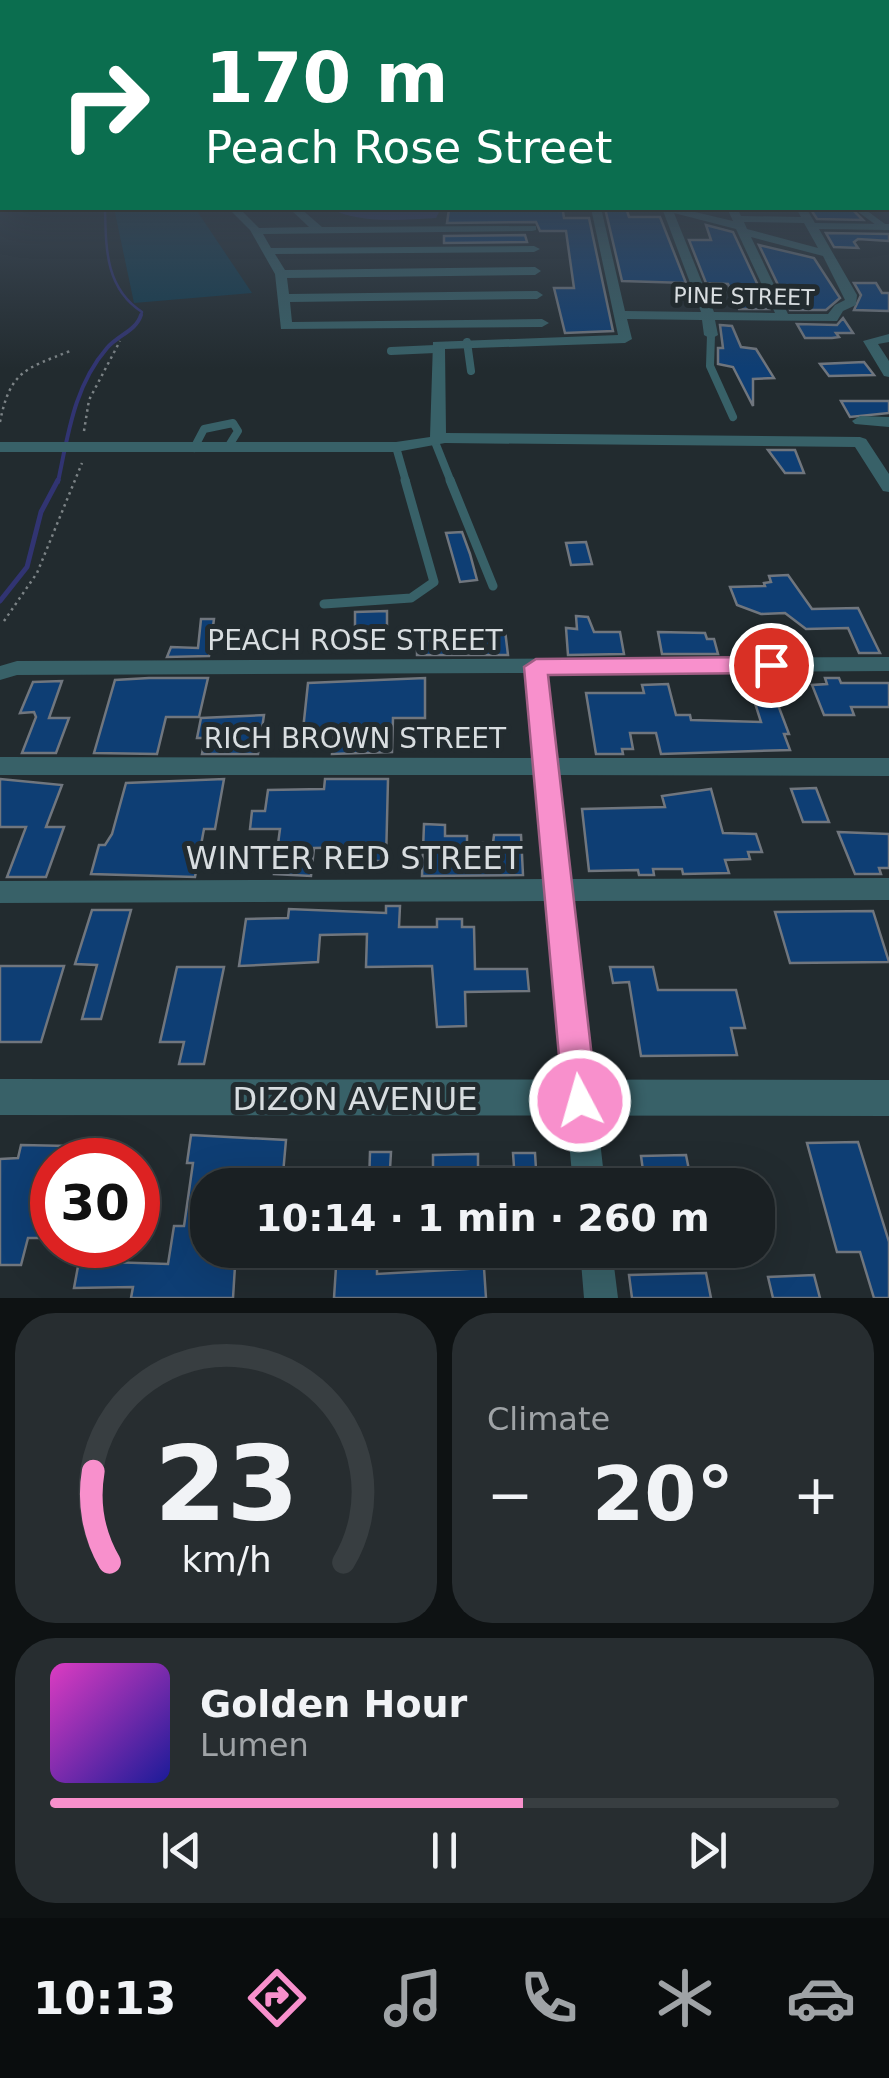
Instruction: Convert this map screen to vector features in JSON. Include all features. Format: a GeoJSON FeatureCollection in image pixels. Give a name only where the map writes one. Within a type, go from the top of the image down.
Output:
{"type":"FeatureCollection","features":[{"type":"Feature","properties":{"kind":"street"},"geometry":{"type":"LineString","coordinates":[[264,248],[266,251],[281,274],[282,319],[286,326],[542,325],[534,249],[266,251]]}},
{"type":"Feature","properties":{"kind":"street"},"geometry":{"type":"LineString","coordinates":[[438,440],[435,349],[446,342],[625,339],[605,248]]}},
{"type":"Feature","properties":{"kind":"street"},"geometry":{"type":"LineString","coordinates":[[682,248],[708,314],[711,334]]}},
{"type":"Feature","properties":{"kind":"street"},"geometry":{"type":"LineString","coordinates":[[751,248],[783,316]]}},
{"type":"Feature","properties":{"kind":"street"},"geometry":{"type":"LineString","coordinates":[[811,248],[828,254]]}},
{"type":"Feature","properties":{"kind":"street"},"geometry":{"type":"LineString","coordinates":[[825,248],[828,254]]}},
{"type":"Feature","properties":{"kind":"street","name":"PINE STREET"},"geometry":{"type":"LineString","coordinates":[[620,315],[832,318],[839,308],[852,302],[852,295],[828,254]]}},
{"type":"Feature","properties":{"kind":"street"},"geometry":{"type":"LineString","coordinates":[[281,274],[535,271]]}},
{"type":"Feature","properties":{"kind":"street"},"geometry":{"type":"LineString","coordinates":[[284,298],[537,296]]}},
{"type":"Feature","properties":{"kind":"street"},"geometry":{"type":"LineString","coordinates":[[889,338],[870,341],[870,348],[889,373]]}},
{"type":"Feature","properties":{"kind":"street"},"geometry":{"type":"LineString","coordinates":[[860,422],[889,422]]}},
{"type":"Feature","properties":{"kind":"street"},"geometry":{"type":"LineString","coordinates":[[0,447],[396,446],[438,440],[860,442],[889,487]]}},
{"type":"Feature","properties":{"kind":"street","name":"PEACH ROSE STREET"},"geometry":{"type":"LineString","coordinates":[[1,673],[16,668],[889,664]]}},
{"type":"Feature","properties":{"kind":"street"},"geometry":{"type":"LineString","coordinates":[[536,667],[587,1168]]}},
{"type":"Feature","properties":{"kind":"street","name":"RICH BROWN STREET"},"geometry":{"type":"LineString","coordinates":[[0,766],[889,766]]}},
{"type":"Feature","properties":{"kind":"street","name":"WINTER RED STREET"},"geometry":{"type":"LineString","coordinates":[[0,892],[889,889]]}},
{"type":"Feature","properties":{"kind":"street","name":"DIZON AVENUE"},"geometry":{"type":"LineString","coordinates":[[0,1097],[580,1101],[889,1098]]}},
{"type":"Feature","properties":{"kind":"street"},"geometry":{"type":"LineString","coordinates":[[598,1268],[600,1298]]}},
{"type":"Feature","properties":{"kind":"lane"},"geometry":{"type":"LineString","coordinates":[[711,334],[706,346],[712,373],[733,418]]}},
{"type":"Feature","properties":{"kind":"lane"},"geometry":{"type":"LineString","coordinates":[[467,342],[471,371]]}},
{"type":"Feature","properties":{"kind":"lane"},"geometry":{"type":"LineString","coordinates":[[391,351],[435,349]]}},
{"type":"Feature","properties":{"kind":"lane"},"geometry":{"type":"LineString","coordinates":[[194,448],[210,425],[233,424],[238,431],[228,447]]}},
{"type":"Feature","properties":{"kind":"lane"},"geometry":{"type":"LineString","coordinates":[[438,440],[493,586]]}},
{"type":"Feature","properties":{"kind":"lane"},"geometry":{"type":"LineString","coordinates":[[324,604],[411,598],[434,582],[396,446]]}},
{"type":"Feature","properties":{"kind":"path"},"geometry":{"type":"LineString","coordinates":[[4,621],[32,584],[56,522],[82,473],[76,448],[89,400],[120,341]]}},
{"type":"Feature","properties":{"kind":"path"},"geometry":{"type":"LineString","coordinates":[[0,422],[4,392],[22,367],[70,351]]}},
{"type":"Feature","properties":{"kind":"shaded area"},"geometry":{"type":"Polygon","coordinates":[[[122,248],[222,248],[252,293],[134,303],[122,248]]]}},
{"type":"Feature","properties":{"kind":"building"},"geometry":{"type":"Polygon","coordinates":[[[568,248],[595,248],[613,331],[565,333],[554,288],[574,288],[568,248]]]}},
{"type":"Feature","properties":{"kind":"building"},"geometry":{"type":"Polygon","coordinates":[[[614,248],[672,248],[686,283],[622,281],[614,248]]]}},
{"type":"Feature","properties":{"kind":"building"},"geometry":{"type":"Polygon","coordinates":[[[692,248],[740,248],[769,309],[739,309],[728,284],[706,283],[692,248]]]}},
{"type":"Feature","properties":{"kind":"building"},"geometry":{"type":"Polygon","coordinates":[[[760,248],[814,258],[840,298],[826,310],[790,310],[760,248]]]}},
{"type":"Feature","properties":{"kind":"building"},"geometry":{"type":"Polygon","coordinates":[[[854,283],[876,283],[882,293],[889,293],[889,311],[854,310],[861,295],[854,283]]]}},
{"type":"Feature","properties":{"kind":"building"},"geometry":{"type":"Polygon","coordinates":[[[843,318],[853,333],[836,333],[839,337],[832,338],[805,338],[797,324],[837,325],[843,318]]]}},
{"type":"Feature","properties":{"kind":"building"},"geometry":{"type":"Polygon","coordinates":[[[720,325],[732,326],[741,347],[756,349],[774,378],[753,379],[753,406],[733,367],[718,364],[718,348],[723,348],[720,325]]]}},
{"type":"Feature","properties":{"kind":"building"},"geometry":{"type":"Polygon","coordinates":[[[864,362],[874,375],[829,376],[820,364],[864,362]]]}},
{"type":"Feature","properties":{"kind":"building"},"geometry":{"type":"Polygon","coordinates":[[[841,401],[889,401],[889,413],[850,417],[841,401]]]}},
{"type":"Feature","properties":{"kind":"building"},"geometry":{"type":"Polygon","coordinates":[[[768,450],[795,450],[804,473],[785,473],[768,450]]]}},
{"type":"Feature","properties":{"kind":"building"},"geometry":{"type":"Polygon","coordinates":[[[462,532],[477,580],[460,582],[446,533],[462,532]]]}},
{"type":"Feature","properties":{"kind":"building"},"geometry":{"type":"Polygon","coordinates":[[[586,542],[592,564],[571,565],[566,543],[586,542]]]}},
{"type":"Feature","properties":{"kind":"building"},"geometry":{"type":"Polygon","coordinates":[[[788,575],[812,609],[858,608],[880,653],[859,653],[848,628],[806,629],[785,613],[761,614],[737,605],[730,587],[765,586],[764,583],[771,582],[769,576],[788,575]]]}},
{"type":"Feature","properties":{"kind":"building"},"geometry":{"type":"Polygon","coordinates":[[[387,611],[387,633],[355,634],[355,612],[387,611]]]}},
{"type":"Feature","properties":{"kind":"building"},"geometry":{"type":"Polygon","coordinates":[[[576,616],[588,617],[594,632],[620,632],[624,654],[568,655],[566,628],[577,629],[576,616]]]}},
{"type":"Feature","properties":{"kind":"building"},"geometry":{"type":"Polygon","coordinates":[[[201,619],[214,619],[209,656],[167,657],[171,647],[198,648],[201,619]]]}},
{"type":"Feature","properties":{"kind":"building"},"geometry":{"type":"Polygon","coordinates":[[[505,630],[508,655],[417,655],[417,641],[446,641],[446,632],[505,630]]]}},
{"type":"Feature","properties":{"kind":"building"},"geometry":{"type":"Polygon","coordinates":[[[658,632],[705,633],[707,639],[714,639],[718,654],[662,654],[658,632]]]}},
{"type":"Feature","properties":{"kind":"building"},"geometry":{"type":"Polygon","coordinates":[[[208,678],[199,717],[166,717],[157,754],[94,753],[115,680],[208,678]]]}},
{"type":"Feature","properties":{"kind":"building"},"geometry":{"type":"Polygon","coordinates":[[[425,678],[425,718],[393,718],[392,752],[332,754],[334,730],[303,730],[308,683],[425,678]]]}},
{"type":"Feature","properties":{"kind":"building"},"geometry":{"type":"Polygon","coordinates":[[[825,678],[839,678],[841,683],[889,683],[889,707],[851,707],[854,715],[824,715],[812,685],[827,684],[825,678]]]}},
{"type":"Feature","properties":{"kind":"building"},"geometry":{"type":"Polygon","coordinates":[[[62,681],[49,718],[69,718],[56,753],[22,753],[36,717],[34,712],[20,713],[33,682],[62,681]]]}},
{"type":"Feature","properties":{"kind":"building"},"geometry":{"type":"Polygon","coordinates":[[[748,681],[769,681],[789,734],[784,734],[790,750],[661,754],[656,733],[630,733],[633,749],[622,749],[623,754],[596,754],[586,693],[644,693],[642,685],[668,684],[676,715],[690,715],[691,720],[761,722],[748,681]]]}},
{"type":"Feature","properties":{"kind":"building"},"geometry":{"type":"Polygon","coordinates":[[[264,715],[258,754],[202,754],[205,738],[197,738],[201,718],[264,715]]]}},
{"type":"Feature","properties":{"kind":"building"},"geometry":{"type":"Polygon","coordinates":[[[0,779],[62,785],[46,827],[64,827],[46,877],[7,877],[26,827],[0,827],[0,779]]]}},
{"type":"Feature","properties":{"kind":"building"},"geometry":{"type":"Polygon","coordinates":[[[224,779],[215,829],[204,829],[195,877],[91,874],[99,845],[105,845],[112,834],[126,783],[224,779]]]}},
{"type":"Feature","properties":{"kind":"building"},"geometry":{"type":"Polygon","coordinates":[[[325,779],[388,779],[386,861],[357,861],[358,847],[314,848],[311,876],[274,874],[280,829],[250,829],[252,811],[265,811],[268,790],[324,789],[325,779]]]}},
{"type":"Feature","properties":{"kind":"building"},"geometry":{"type":"Polygon","coordinates":[[[816,788],[829,822],[803,822],[791,789],[816,788]]]}},
{"type":"Feature","properties":{"kind":"building"},"geometry":{"type":"Polygon","coordinates":[[[711,789],[723,833],[756,834],[762,852],[748,852],[750,859],[725,860],[729,873],[683,874],[682,869],[653,869],[654,875],[639,875],[638,870],[589,871],[582,809],[665,807],[662,796],[711,789]]]}},
{"type":"Feature","properties":{"kind":"building"},"geometry":{"type":"Polygon","coordinates":[[[424,824],[445,825],[445,836],[467,836],[467,843],[493,843],[494,835],[521,835],[523,875],[422,876],[424,824]]]}},
{"type":"Feature","properties":{"kind":"building"},"geometry":{"type":"Polygon","coordinates":[[[838,832],[889,834],[889,868],[879,868],[881,874],[855,874],[838,832]]]}},
{"type":"Feature","properties":{"kind":"building"},"geometry":{"type":"Polygon","coordinates":[[[386,906],[400,906],[399,927],[437,927],[437,919],[462,919],[462,927],[474,927],[475,969],[527,969],[529,991],[465,992],[466,1026],[437,1027],[432,966],[366,967],[367,934],[320,935],[318,962],[239,966],[246,919],[288,918],[289,909],[386,913],[386,906]]]}},
{"type":"Feature","properties":{"kind":"building"},"geometry":{"type":"Polygon","coordinates":[[[92,910],[131,910],[101,1019],[82,1019],[97,965],[75,964],[92,910]]]}},
{"type":"Feature","properties":{"kind":"building"},"geometry":{"type":"Polygon","coordinates":[[[873,911],[889,962],[790,963],[775,912],[873,911]]]}},
{"type":"Feature","properties":{"kind":"building"},"geometry":{"type":"Polygon","coordinates":[[[0,966],[64,966],[41,1042],[0,1042],[0,966]]]}},
{"type":"Feature","properties":{"kind":"building"},"geometry":{"type":"Polygon","coordinates":[[[177,967],[224,967],[204,1064],[179,1064],[184,1042],[160,1042],[177,967]]]}},
{"type":"Feature","properties":{"kind":"building"},"geometry":{"type":"Polygon","coordinates":[[[610,967],[653,967],[658,990],[736,990],[745,1028],[731,1028],[737,1055],[641,1056],[629,982],[613,983],[610,967]]]}},
{"type":"Feature","properties":{"kind":"building"},"geometry":{"type":"Polygon","coordinates":[[[191,1135],[286,1140],[284,1168],[192,1168],[193,1163],[187,1163],[191,1135]]]}},
{"type":"Feature","properties":{"kind":"building"},"geometry":{"type":"Polygon","coordinates":[[[858,1142],[889,1242],[889,1298],[874,1298],[860,1252],[837,1252],[807,1143],[858,1142]]]}},
{"type":"Feature","properties":{"kind":"building"},"geometry":{"type":"Polygon","coordinates":[[[21,1145],[30,1145],[30,1238],[21,1265],[0,1265],[0,1159],[18,1158],[21,1145]]]}},
{"type":"Feature","properties":{"kind":"building"},"geometry":{"type":"Polygon","coordinates":[[[370,1152],[391,1152],[390,1168],[370,1168],[370,1152]]]}},
{"type":"Feature","properties":{"kind":"building"},"geometry":{"type":"Polygon","coordinates":[[[513,1153],[535,1153],[536,1168],[433,1168],[433,1155],[478,1154],[478,1167],[514,1167],[513,1153]]]}},
{"type":"Feature","properties":{"kind":"building"},"geometry":{"type":"Polygon","coordinates":[[[686,1155],[689,1168],[643,1168],[641,1156],[686,1155]]]}},
{"type":"Feature","properties":{"kind":"building"},"geometry":{"type":"Polygon","coordinates":[[[190,1184],[190,1268],[235,1268],[233,1298],[131,1298],[133,1287],[74,1288],[78,1268],[160,1268],[160,1264],[168,1264],[174,1226],[184,1226],[190,1184]]]}},
{"type":"Feature","properties":{"kind":"building"},"geometry":{"type":"Polygon","coordinates":[[[336,1268],[377,1268],[377,1274],[484,1268],[486,1298],[334,1298],[336,1268]]]}},
{"type":"Feature","properties":{"kind":"building"},"geometry":{"type":"Polygon","coordinates":[[[706,1273],[711,1298],[632,1298],[629,1275],[706,1273]]]}},
{"type":"Feature","properties":{"kind":"building"},"geometry":{"type":"Polygon","coordinates":[[[814,1275],[820,1298],[773,1298],[768,1277],[814,1275]]]}},
{"type":"Feature","properties":{"kind":"waterway"},"geometry":{"type":"LineString","coordinates":[[107,248],[114,279],[141,315]]}},
{"type":"Feature","properties":{"kind":"waterway"},"geometry":{"type":"LineString","coordinates":[[58,482],[74,412],[87,378],[107,348],[141,315]]}},
{"type":"Feature","properties":{"kind":"waterway"},"geometry":{"type":"LineString","coordinates":[[0,601],[27,567],[41,512],[58,480]]}},
{"type":"Feature","properties":{"kind":"route"},"geometry":{"type":"LineString","coordinates":[[580,1101],[536,667],[771,665]]}}]}
